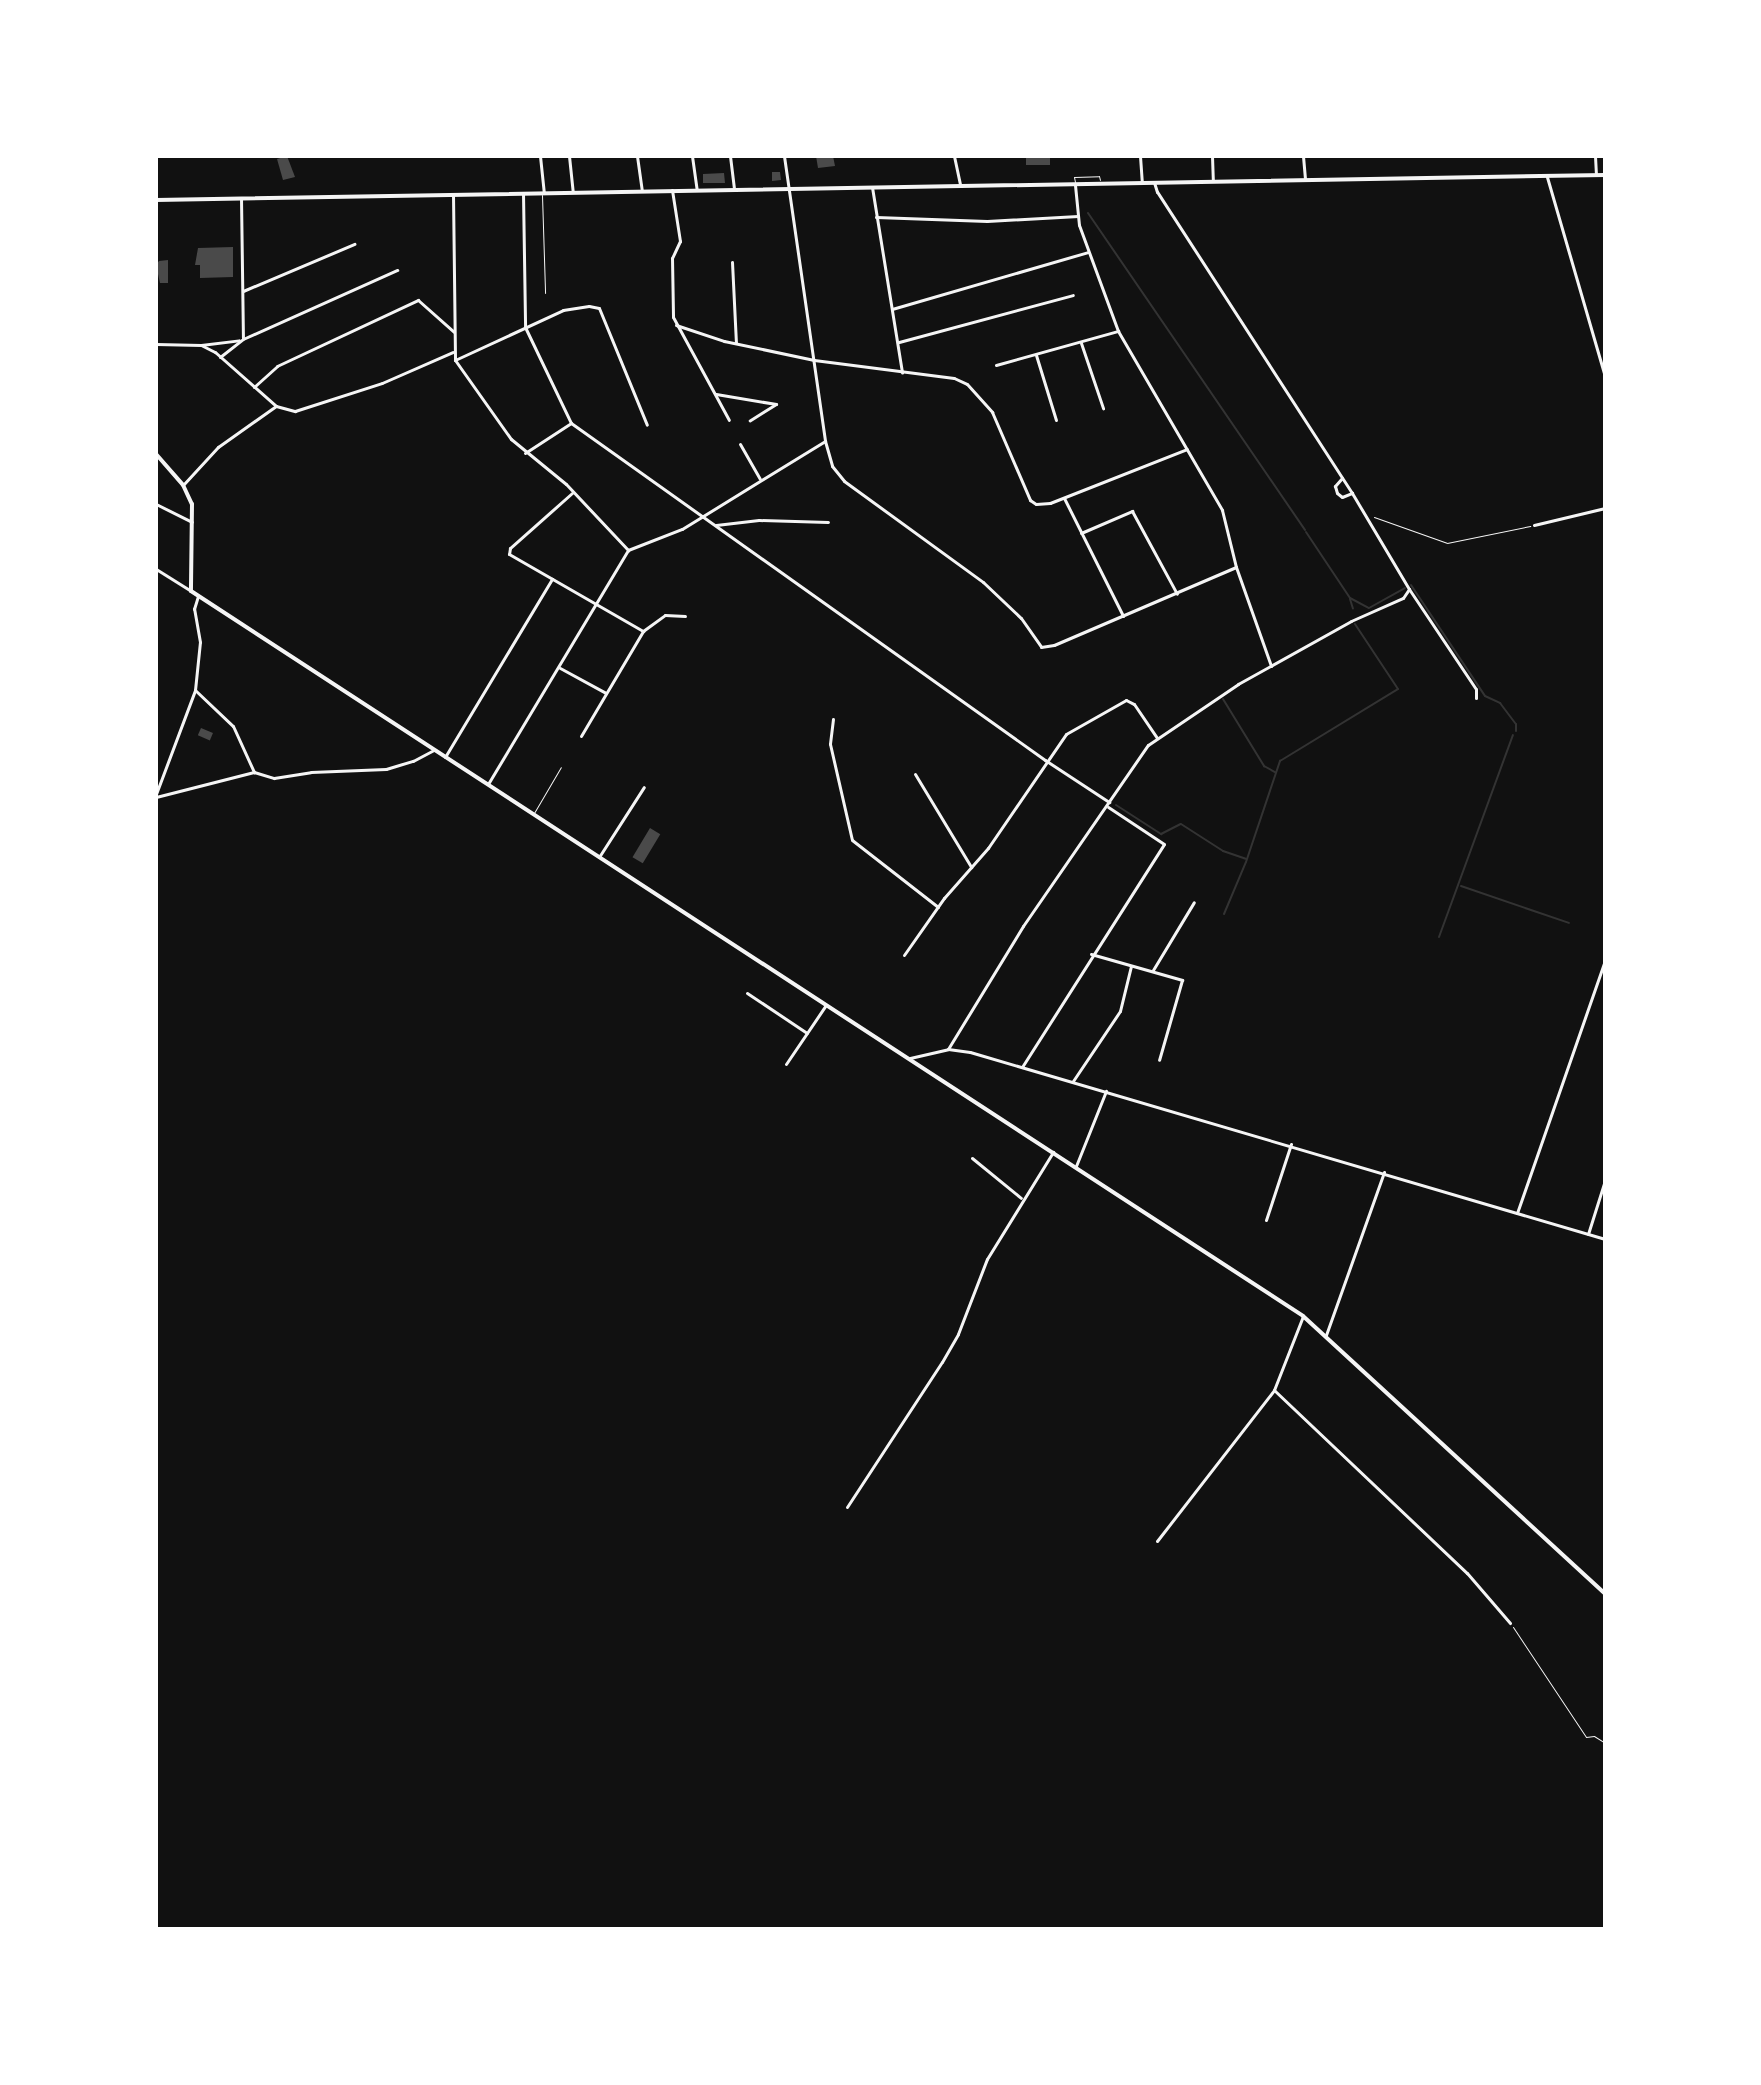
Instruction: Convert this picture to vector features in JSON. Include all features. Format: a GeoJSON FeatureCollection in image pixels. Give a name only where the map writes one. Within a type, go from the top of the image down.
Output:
{"type":"FeatureCollection","features":[{"type":"Feature","properties":{"kind":"main road"},"geometry":{"type":"LineString","coordinates":[[156,200],[1605,175]]}},
{"type":"Feature","properties":{"kind":"main road"},"geometry":{"type":"LineString","coordinates":[[156,454],[183,485],[192,504],[191,591],[1303,1316],[1605,1594]]}},
{"type":"Feature","properties":{"kind":"street"},"geometry":{"type":"LineString","coordinates":[[540,156],[543,192]]}},
{"type":"Feature","properties":{"kind":"street"},"geometry":{"type":"LineString","coordinates":[[569,156],[573,192]]}},
{"type":"Feature","properties":{"kind":"street"},"geometry":{"type":"LineString","coordinates":[[637,156],[642,191]]}},
{"type":"Feature","properties":{"kind":"street"},"geometry":{"type":"LineString","coordinates":[[692,156],[697,190]]}},
{"type":"Feature","properties":{"kind":"street"},"geometry":{"type":"LineString","coordinates":[[730,156],[734,189]]}},
{"type":"Feature","properties":{"kind":"street"},"geometry":{"type":"LineString","coordinates":[[784,156],[825,441],[832,466],[844,481],[983,582],[1021,618],[1041,647],[1054,645],[1236,567]]}},
{"type":"Feature","properties":{"kind":"street"},"geometry":{"type":"LineString","coordinates":[[954,156],[960,185]]}},
{"type":"Feature","properties":{"kind":"street"},"geometry":{"type":"LineString","coordinates":[[1140,156],[1142,182]]}},
{"type":"Feature","properties":{"kind":"street"},"geometry":{"type":"LineString","coordinates":[[1212,156],[1213,180]]}},
{"type":"Feature","properties":{"kind":"street"},"geometry":{"type":"LineString","coordinates":[[1303,156],[1305,180]]}},
{"type":"Feature","properties":{"kind":"street"},"geometry":{"type":"LineString","coordinates":[[1595,156],[1596,175]]}},
{"type":"Feature","properties":{"kind":"street"},"geometry":{"type":"LineString","coordinates":[[1547,176],[1605,376]]}},
{"type":"Feature","properties":{"kind":"street"},"geometry":{"type":"LineString","coordinates":[[1154,182],[1157,192],[1352,493],[1408,591],[1476,689],[1476,698]]}},
{"type":"Feature","properties":{"kind":"street"},"geometry":{"type":"LineString","coordinates":[[1075,183],[1078,216],[1088,252],[1118,331],[1222,510],[1236,567],[1271,666]]}},
{"type":"Feature","properties":{"kind":"street"},"geometry":{"type":"LineString","coordinates":[[872,187],[902,373]]}},
{"type":"Feature","properties":{"kind":"street"},"geometry":{"type":"LineString","coordinates":[[672,190],[680,241],[672,258],[676,325],[729,420]]}},
{"type":"Feature","properties":{"kind":"street"},"geometry":{"type":"LineString","coordinates":[[523,193],[525,327],[571,423],[1164,844],[1091,954],[1022,1067]]}},
{"type":"Feature","properties":{"kind":"street"},"geometry":{"type":"LineString","coordinates":[[453,194],[455,360],[525,453],[573,492],[628,550]]}},
{"type":"Feature","properties":{"kind":"street"},"geometry":{"type":"LineString","coordinates":[[220,357],[241,339],[241,198]]}},
{"type":"Feature","properties":{"kind":"street"},"geometry":{"type":"LineString","coordinates":[[876,217],[987,221],[1078,216]]}},
{"type":"Feature","properties":{"kind":"street"},"geometry":{"type":"LineString","coordinates":[[242,291],[354,244]]}},
{"type":"Feature","properties":{"kind":"street"},"geometry":{"type":"LineString","coordinates":[[892,309],[1088,252]]}},
{"type":"Feature","properties":{"kind":"street"},"geometry":{"type":"LineString","coordinates":[[732,262],[736,344]]}},
{"type":"Feature","properties":{"kind":"street"},"geometry":{"type":"LineString","coordinates":[[156,344],[201,345],[241,339],[397,270]]}},
{"type":"Feature","properties":{"kind":"street"},"geometry":{"type":"LineString","coordinates":[[897,343],[1073,295]]}},
{"type":"Feature","properties":{"kind":"street"},"geometry":{"type":"LineString","coordinates":[[254,387],[277,366],[418,300],[454,332]]}},
{"type":"Feature","properties":{"kind":"street"},"geometry":{"type":"LineString","coordinates":[[455,360],[568,308],[599,308],[647,425]]}},
{"type":"Feature","properties":{"kind":"street"},"geometry":{"type":"LineString","coordinates":[[676,325],[736,344],[814,360],[954,378],[967,384],[992,412],[1030,500],[1036,504],[1064,498],[1187,449]]}},
{"type":"Feature","properties":{"kind":"street"},"geometry":{"type":"LineString","coordinates":[[996,365],[1118,331]]}},
{"type":"Feature","properties":{"kind":"street"},"geometry":{"type":"LineString","coordinates":[[1081,342],[1103,408]]}},
{"type":"Feature","properties":{"kind":"street"},"geometry":{"type":"LineString","coordinates":[[201,345],[220,357],[276,406],[295,411],[382,383],[453,352]]}},
{"type":"Feature","properties":{"kind":"street"},"geometry":{"type":"LineString","coordinates":[[1036,355],[1056,420]]}},
{"type":"Feature","properties":{"kind":"street"},"geometry":{"type":"LineString","coordinates":[[715,394],[776,404],[750,420]]}},
{"type":"Feature","properties":{"kind":"street"},"geometry":{"type":"LineString","coordinates":[[183,485],[218,447],[276,406]]}},
{"type":"Feature","properties":{"kind":"street"},"geometry":{"type":"LineString","coordinates":[[525,453],[571,423]]}},
{"type":"Feature","properties":{"kind":"street"},"geometry":{"type":"LineString","coordinates":[[488,785],[628,550],[682,529],[700,515],[825,441]]}},
{"type":"Feature","properties":{"kind":"street"},"geometry":{"type":"LineString","coordinates":[[740,444],[760,479]]}},
{"type":"Feature","properties":{"kind":"street"},"geometry":{"type":"LineString","coordinates":[[1342,478],[1335,486],[1337,493],[1342,497],[1352,493]]}},
{"type":"Feature","properties":{"kind":"street"},"geometry":{"type":"LineString","coordinates":[[573,492],[508,551],[643,631]]}},
{"type":"Feature","properties":{"kind":"street"},"geometry":{"type":"LineString","coordinates":[[1064,498],[1124,616]]}},
{"type":"Feature","properties":{"kind":"street"},"geometry":{"type":"LineString","coordinates":[[156,504],[193,523]]}},
{"type":"Feature","properties":{"kind":"street"},"geometry":{"type":"LineString","coordinates":[[1534,525],[1605,508]]}},
{"type":"Feature","properties":{"kind":"street"},"geometry":{"type":"LineString","coordinates":[[1081,533],[1132,511],[1177,594]]}},
{"type":"Feature","properties":{"kind":"street"},"geometry":{"type":"LineString","coordinates":[[716,525],[759,520],[828,522]]}},
{"type":"Feature","properties":{"kind":"street"},"geometry":{"type":"LineString","coordinates":[[156,569],[191,591]]}},
{"type":"Feature","properties":{"kind":"street"},"geometry":{"type":"LineString","coordinates":[[445,757],[552,579]]}},
{"type":"Feature","properties":{"kind":"street"},"geometry":{"type":"LineString","coordinates":[[948,1049],[1023,926],[1144,749],[1271,666],[1408,591]]}},
{"type":"Feature","properties":{"kind":"street"},"geometry":{"type":"LineString","coordinates":[[156,795],[195,690],[200,642],[194,609],[198,596]]}},
{"type":"Feature","properties":{"kind":"street"},"geometry":{"type":"LineString","coordinates":[[581,736],[643,631],[665,615],[685,616]]}},
{"type":"Feature","properties":{"kind":"street"},"geometry":{"type":"LineString","coordinates":[[559,667],[606,693]]}},
{"type":"Feature","properties":{"kind":"street"},"geometry":{"type":"LineString","coordinates":[[195,690],[233,726],[254,772]]}},
{"type":"Feature","properties":{"kind":"street"},"geometry":{"type":"LineString","coordinates":[[904,955],[938,907],[988,848],[1045,760],[1068,732],[1123,701],[1134,704],[1157,738]]}},
{"type":"Feature","properties":{"kind":"street"},"geometry":{"type":"LineString","coordinates":[[833,719],[830,744],[852,840],[938,907]]}},
{"type":"Feature","properties":{"kind":"street"},"geometry":{"type":"LineString","coordinates":[[156,795],[254,772],[274,778],[386,769],[413,761],[434,750]]}},
{"type":"Feature","properties":{"kind":"street"},"geometry":{"type":"LineString","coordinates":[[915,774],[971,867]]}},
{"type":"Feature","properties":{"kind":"street"},"geometry":{"type":"LineString","coordinates":[[599,857],[644,787]]}},
{"type":"Feature","properties":{"kind":"street"},"geometry":{"type":"LineString","coordinates":[[1153,971],[1194,902]]}},
{"type":"Feature","properties":{"kind":"street"},"geometry":{"type":"LineString","coordinates":[[1091,954],[1182,980],[1159,1060]]}},
{"type":"Feature","properties":{"kind":"street"},"geometry":{"type":"LineString","coordinates":[[1517,1213],[1605,961]]}},
{"type":"Feature","properties":{"kind":"street"},"geometry":{"type":"LineString","coordinates":[[1073,1081],[1120,1011],[1131,966]]}},
{"type":"Feature","properties":{"kind":"street"},"geometry":{"type":"LineString","coordinates":[[747,993],[807,1033]]}},
{"type":"Feature","properties":{"kind":"street"},"geometry":{"type":"LineString","coordinates":[[786,1064],[826,1005]]}},
{"type":"Feature","properties":{"kind":"street"},"geometry":{"type":"LineString","coordinates":[[909,1058],[948,1049],[1022,1067],[1605,1239]]}},
{"type":"Feature","properties":{"kind":"street"},"geometry":{"type":"LineString","coordinates":[[1076,1166],[1106,1091]]}},
{"type":"Feature","properties":{"kind":"street"},"geometry":{"type":"LineString","coordinates":[[1266,1220],[1291,1144]]}},
{"type":"Feature","properties":{"kind":"street"},"geometry":{"type":"LineString","coordinates":[[847,1507],[942,1362],[958,1334],[987,1259],[1053,1152]]}},
{"type":"Feature","properties":{"kind":"street"},"geometry":{"type":"LineString","coordinates":[[972,1158],[1023,1199]]}},
{"type":"Feature","properties":{"kind":"street"},"geometry":{"type":"LineString","coordinates":[[1326,1335],[1384,1172]]}},
{"type":"Feature","properties":{"kind":"street"},"geometry":{"type":"LineString","coordinates":[[1588,1234],[1605,1180]]}},
{"type":"Feature","properties":{"kind":"street"},"geometry":{"type":"LineString","coordinates":[[1157,1541],[1274,1390],[1303,1316]]}},
{"type":"Feature","properties":{"kind":"street"},"geometry":{"type":"LineString","coordinates":[[1274,1390],[1467,1573],[1510,1623]]}},
{"type":"Feature","properties":{"kind":"lane"},"geometry":{"type":"LineString","coordinates":[[543,192],[545,293]]}},
{"type":"Feature","properties":{"kind":"lane"},"geometry":{"type":"LineString","coordinates":[[533,814],[561,767]]}},
{"type":"Feature","properties":{"kind":"path"},"geometry":{"type":"LineString","coordinates":[[1367,518],[1396,522],[1447,543],[1534,525]]}},
{"type":"Feature","properties":{"kind":"path"},"geometry":{"type":"LineString","coordinates":[[1510,1623],[1586,1737],[1594,1736],[1605,1743]]}},
{"type":"Feature","properties":{"kind":"building"},"geometry":{"type":"Polygon","coordinates":[[[287,156],[295,177],[283,180],[277,159],[287,156]]]}},
{"type":"Feature","properties":{"kind":"building"},"geometry":{"type":"Polygon","coordinates":[[[816,156],[833,156],[835,166],[818,168],[816,156]]]}},
{"type":"Feature","properties":{"kind":"building"},"geometry":{"type":"Polygon","coordinates":[[[1026,156],[1050,156],[1050,165],[1026,165],[1026,156]]]}},
{"type":"Feature","properties":{"kind":"building"},"geometry":{"type":"Polygon","coordinates":[[[772,172],[780,172],[781,180],[772,181],[772,172]]]}},
{"type":"Feature","properties":{"kind":"building"},"geometry":{"type":"Polygon","coordinates":[[[724,173],[725,183],[703,183],[703,174],[724,173]]]}},
{"type":"Feature","properties":{"kind":"building"},"geometry":{"type":"Polygon","coordinates":[[[233,247],[233,277],[200,278],[200,265],[195,265],[198,248],[233,247]]]}},
{"type":"Feature","properties":{"kind":"building"},"geometry":{"type":"Polygon","coordinates":[[[168,260],[168,283],[160,283],[156,265],[159,261],[168,260]]]}},
{"type":"Feature","properties":{"kind":"building"},"geometry":{"type":"Polygon","coordinates":[[[201,728],[213,733],[210,740],[198,735],[201,728]]]}},
{"type":"Feature","properties":{"kind":"building"},"geometry":{"type":"Polygon","coordinates":[[[650,828],[660,834],[643,863],[632,857],[650,828]]]}},
{"type":"Feature","properties":{"kind":"waterway"},"geometry":{"type":"LineString","coordinates":[[1088,213],[1305,530]]}},
{"type":"Feature","properties":{"kind":"waterway"},"geometry":{"type":"LineString","coordinates":[[1306,532],[1350,598],[1369,608],[1405,588]]}},
{"type":"Feature","properties":{"kind":"waterway"},"geometry":{"type":"LineString","coordinates":[[1411,585],[1485,696],[1500,703],[1516,724],[1516,731]]}},
{"type":"Feature","properties":{"kind":"waterway"},"geometry":{"type":"LineString","coordinates":[[1350,599],[1353,609]]}},
{"type":"Feature","properties":{"kind":"waterway"},"geometry":{"type":"LineString","coordinates":[[1224,914],[1246,862],[1280,761],[1398,689],[1355,624]]}},
{"type":"Feature","properties":{"kind":"waterway"},"geometry":{"type":"LineString","coordinates":[[1223,699],[1264,766],[1275,772]]}},
{"type":"Feature","properties":{"kind":"waterway"},"geometry":{"type":"LineString","coordinates":[[1439,937],[1513,735]]}},
{"type":"Feature","properties":{"kind":"waterway"},"geometry":{"type":"LineString","coordinates":[[1116,805],[1161,834],[1181,824],[1223,851],[1246,859]]}},
{"type":"Feature","properties":{"kind":"waterway"},"geometry":{"type":"LineString","coordinates":[[1461,886],[1569,923]]}}]}
